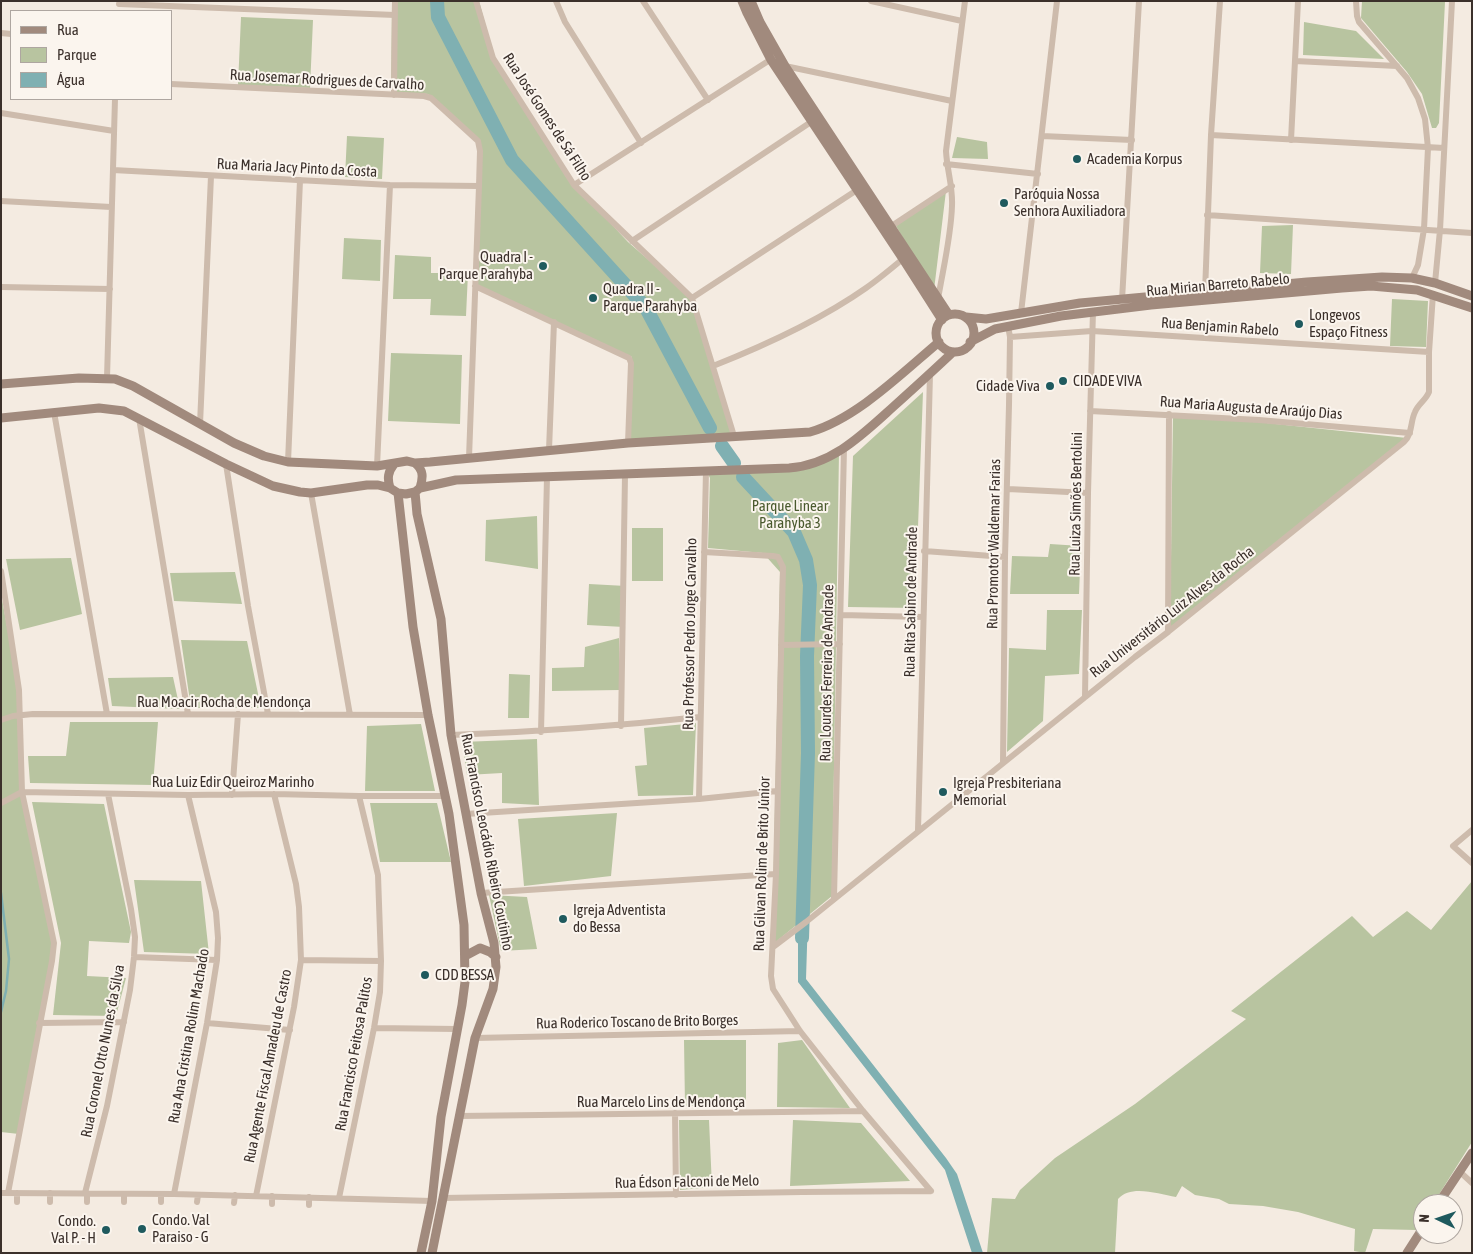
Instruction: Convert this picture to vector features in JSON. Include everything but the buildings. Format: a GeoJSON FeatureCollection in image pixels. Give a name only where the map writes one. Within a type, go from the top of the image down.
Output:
{"type":"FeatureCollection","features":[{"type":"Feature","properties":{"kind":"main road"},"geometry":{"type":"LineString","coordinates":[[742,1],[747,13],[775,58],[946,318]]}},
{"type":"Feature","properties":{"kind":"main road"},"geometry":{"type":"LineString","coordinates":[[751,1],[775,58],[785,66],[816,119]]}},
{"type":"Feature","properties":{"kind":"main road"},"geometry":{"type":"LineString","coordinates":[[906,256],[938,300],[946,318]]}},
{"type":"Feature","properties":{"kind":"main road","name":"Rua Mirian Barreto Rabelo"},"geometry":{"type":"LineString","coordinates":[[966,317],[986,319],[1072,304],[1362,278],[1412,278],[1434,283],[1472,296]]}},
{"type":"Feature","properties":{"kind":"main road","name":"Rua Mirian Barreto Rabelo"},"geometry":{"type":"LineString","coordinates":[[970,342],[984,334],[1008,326],[1093,311],[1371,286],[1409,289],[1433,294],[1472,308]]}},
{"type":"Feature","properties":{"kind":"main road"},"geometry":{"type":"LineString","coordinates":[[1,418],[107,408],[124,412],[273,486],[290,491],[311,493],[378,485],[406,494],[456,480],[800,467],[826,458],[858,438],[953,352],[964,349],[973,337],[974,328],[966,317],[961,315],[946,318],[938,326],[939,342],[953,352]]}},
{"type":"Feature","properties":{"kind":"main road"},"geometry":{"type":"LineString","coordinates":[[1,384],[106,378],[124,382],[200,424],[264,456],[288,462],[377,466],[407,461],[415,463],[628,443],[800,434],[822,429],[847,416],[896,379],[939,342]]}},
{"type":"Feature","properties":{"kind":"main road"},"geometry":{"type":"LineString","coordinates":[[415,463],[420,468],[422,475],[418,490]]}},
{"type":"Feature","properties":{"kind":"main road"},"geometry":{"type":"LineString","coordinates":[[394,464],[389,471],[388,477],[394,491],[428,715],[445,796],[464,925],[465,982],[441,1117],[432,1201],[421,1253]]}},
{"type":"Feature","properties":{"kind":"main road","name":"Rua Francisco Leocádio Ribeiro Coutinho"},"geometry":{"type":"LineString","coordinates":[[418,490],[417,514],[441,619],[451,735],[481,893],[496,957],[495,978],[475,1038],[432,1253]]}},
{"type":"Feature","properties":{"kind":"main road"},"geometry":{"type":"LineString","coordinates":[[465,956],[480,948],[496,957]]}},
{"type":"Feature","properties":{"kind":"main road"},"geometry":{"type":"LineString","coordinates":[[1444,1194],[1472,1152]]}},
{"type":"Feature","properties":{"kind":"street"},"geometry":{"type":"LineString","coordinates":[[394,94],[395,1]]}},
{"type":"Feature","properties":{"kind":"street","name":"Rua José Gomes de Sá Filho"},"geometry":{"type":"LineString","coordinates":[[476,1],[493,58],[574,185],[692,298],[734,436]]}},
{"type":"Feature","properties":{"kind":"street"},"geometry":{"type":"LineString","coordinates":[[556,1],[565,22],[641,143]]}},
{"type":"Feature","properties":{"kind":"street"},"geometry":{"type":"LineString","coordinates":[[643,1],[708,100]]}},
{"type":"Feature","properties":{"kind":"street"},"geometry":{"type":"LineString","coordinates":[[871,1],[962,21]]}},
{"type":"Feature","properties":{"kind":"street"},"geometry":{"type":"LineString","coordinates":[[938,300],[952,208],[952,186],[946,164],[946,151],[965,1]]}},
{"type":"Feature","properties":{"kind":"street"},"geometry":{"type":"LineString","coordinates":[[1021,313],[1056,1]]}},
{"type":"Feature","properties":{"kind":"street"},"geometry":{"type":"LineString","coordinates":[[1122,300],[1139,1]]}},
{"type":"Feature","properties":{"kind":"street"},"geometry":{"type":"LineString","coordinates":[[1205,292],[1207,215],[1220,1]]}},
{"type":"Feature","properties":{"kind":"street"},"geometry":{"type":"LineString","coordinates":[[1291,140],[1298,1]]}},
{"type":"Feature","properties":{"kind":"street"},"geometry":{"type":"LineString","coordinates":[[1356,1],[1359,22],[1397,66],[1413,88],[1422,108],[1427,131],[1428,148],[1424,228],[1418,265],[1412,278]]}},
{"type":"Feature","properties":{"kind":"street"},"geometry":{"type":"LineString","coordinates":[[1434,283],[1440,230],[1452,1]]}},
{"type":"Feature","properties":{"kind":"street"},"geometry":{"type":"LineString","coordinates":[[120,2],[395,15]]}},
{"type":"Feature","properties":{"kind":"street"},"geometry":{"type":"LineString","coordinates":[[574,185],[775,58]]}},
{"type":"Feature","properties":{"kind":"street"},"geometry":{"type":"LineString","coordinates":[[1295,61],[1397,66]]}},
{"type":"Feature","properties":{"kind":"street"},"geometry":{"type":"LineString","coordinates":[[785,66],[952,101]]}},
{"type":"Feature","properties":{"kind":"street","name":"Rua Josemar Rodrigues de Carvalho"},"geometry":{"type":"LineString","coordinates":[[172,84],[424,96],[430,98],[477,140],[480,151],[468,458]]}},
{"type":"Feature","properties":{"kind":"street"},"geometry":{"type":"LineString","coordinates":[[106,378],[115,100]]}},
{"type":"Feature","properties":{"kind":"street"},"geometry":{"type":"LineString","coordinates":[[1,113],[114,131]]}},
{"type":"Feature","properties":{"kind":"street"},"geometry":{"type":"LineString","coordinates":[[632,241],[816,119]]}},
{"type":"Feature","properties":{"kind":"street"},"geometry":{"type":"LineString","coordinates":[[1212,135],[1444,148]]}},
{"type":"Feature","properties":{"kind":"street"},"geometry":{"type":"LineString","coordinates":[[1042,136],[1132,140]]}},
{"type":"Feature","properties":{"kind":"street"},"geometry":{"type":"LineString","coordinates":[[946,164],[1038,174]]}},
{"type":"Feature","properties":{"kind":"street","name":"Rua Maria Jacy Pinto da Costa"},"geometry":{"type":"LineString","coordinates":[[113,170],[390,186],[479,186]]}},
{"type":"Feature","properties":{"kind":"street"},"geometry":{"type":"LineString","coordinates":[[200,424],[211,176]]}},
{"type":"Feature","properties":{"kind":"street"},"geometry":{"type":"LineString","coordinates":[[288,462],[300,180]]}},
{"type":"Feature","properties":{"kind":"street"},"geometry":{"type":"LineString","coordinates":[[377,466],[390,186]]}},
{"type":"Feature","properties":{"kind":"street"},"geometry":{"type":"LineString","coordinates":[[888,228],[952,186]]}},
{"type":"Feature","properties":{"kind":"street"},"geometry":{"type":"LineString","coordinates":[[692,298],[860,187]]}},
{"type":"Feature","properties":{"kind":"street"},"geometry":{"type":"LineString","coordinates":[[1,201],[111,207]]}},
{"type":"Feature","properties":{"kind":"street"},"geometry":{"type":"LineString","coordinates":[[1207,215],[1472,232]]}},
{"type":"Feature","properties":{"kind":"street"},"geometry":{"type":"LineString","coordinates":[[713,366],[773,341],[829,311],[867,287],[906,256]]}},
{"type":"Feature","properties":{"kind":"street"},"geometry":{"type":"LineString","coordinates":[[475,286],[629,358],[631,363],[628,443]]}},
{"type":"Feature","properties":{"kind":"street"},"geometry":{"type":"LineString","coordinates":[[1,287],[110,289]]}},
{"type":"Feature","properties":{"kind":"street"},"geometry":{"type":"LineString","coordinates":[[1410,434],[1414,412],[1429,392],[1429,352],[1433,294]]}},
{"type":"Feature","properties":{"kind":"street","name":"Rua Luiza Simões Bertolini"},"geometry":{"type":"LineString","coordinates":[[1085,697],[1093,311]]}},
{"type":"Feature","properties":{"kind":"street"},"geometry":{"type":"LineString","coordinates":[[549,450],[554,322]]}},
{"type":"Feature","properties":{"kind":"street","name":"Rua Promotor Waldemar Farias"},"geometry":{"type":"LineString","coordinates":[[1003,763],[1010,337],[1008,326]]}},
{"type":"Feature","properties":{"kind":"street","name":"Rua Benjamin Rabelo"},"geometry":{"type":"LineString","coordinates":[[1010,337],[1092,331],[1429,352]]}},
{"type":"Feature","properties":{"kind":"street","name":"Rua Rita Sabino de Andrade"},"geometry":{"type":"LineString","coordinates":[[918,830],[930,374]]}},
{"type":"Feature","properties":{"kind":"street","name":"Rua Maria Augusta de Araújo Dias"},"geometry":{"type":"LineString","coordinates":[[1090,411],[1259,420],[1410,434]]}},
{"type":"Feature","properties":{"kind":"street"},"geometry":{"type":"LineString","coordinates":[[54,412],[107,714]]}},
{"type":"Feature","properties":{"kind":"street"},"geometry":{"type":"LineString","coordinates":[[1168,632],[1169,414]]}},
{"type":"Feature","properties":{"kind":"street"},"geometry":{"type":"LineString","coordinates":[[139,418],[188,714]]}},
{"type":"Feature","properties":{"kind":"street","name":"Rua Universitário Luiz Alves da Rocha"},"geometry":{"type":"LineString","coordinates":[[772,947],[806,922],[1134,657],[1168,632],[1404,442],[1410,434]]}},
{"type":"Feature","properties":{"kind":"street","name":"Rua Lourdes Ferreira de Andrade"},"geometry":{"type":"LineString","coordinates":[[834,898],[842,615],[844,448]]}},
{"type":"Feature","properties":{"kind":"street"},"geometry":{"type":"LineString","coordinates":[[226,464],[248,606],[268,714]]}},
{"type":"Feature","properties":{"kind":"street","name":"Rua Professor Pedro Jorge Carvalho"},"geometry":{"type":"LineString","coordinates":[[699,799],[706,470]]}},
{"type":"Feature","properties":{"kind":"street"},"geometry":{"type":"LineString","coordinates":[[621,726],[625,475]]}},
{"type":"Feature","properties":{"kind":"street"},"geometry":{"type":"LineString","coordinates":[[541,732],[546,477]]}},
{"type":"Feature","properties":{"kind":"street"},"geometry":{"type":"LineString","coordinates":[[1008,489],[1088,493]]}},
{"type":"Feature","properties":{"kind":"street"},"geometry":{"type":"LineString","coordinates":[[311,493],[350,714]]}},
{"type":"Feature","properties":{"kind":"street"},"geometry":{"type":"LineString","coordinates":[[924,551],[1005,557]]}},
{"type":"Feature","properties":{"kind":"street","name":"Rua Gilvan Rolim de Brito Júnior"},"geometry":{"type":"LineString","coordinates":[[704,552],[778,557],[783,566],[776,874],[771,976],[773,989],[800,1031],[863,1111],[931,1191]]}},
{"type":"Feature","properties":{"kind":"street"},"geometry":{"type":"LineString","coordinates":[[1,571],[19,690],[22,792],[54,943],[10,1193],[15,1202]]}},
{"type":"Feature","properties":{"kind":"street"},"geometry":{"type":"LineString","coordinates":[[842,615],[923,616]]}},
{"type":"Feature","properties":{"kind":"street"},"geometry":{"type":"LineString","coordinates":[[782,644],[840,644]]}},
{"type":"Feature","properties":{"kind":"street"},"geometry":{"type":"LineString","coordinates":[[232,795],[238,714]]}},
{"type":"Feature","properties":{"kind":"street","name":"Rua Moacir Rocha de Mendonça"},"geometry":{"type":"LineString","coordinates":[[1,720],[21,715],[428,715]]}},
{"type":"Feature","properties":{"kind":"street"},"geometry":{"type":"LineString","coordinates":[[451,735],[541,732],[621,726],[700,717]]}},
{"type":"Feature","properties":{"kind":"street"},"geometry":{"type":"LineString","coordinates":[[466,814],[699,799],[777,791]]}},
{"type":"Feature","properties":{"kind":"street"},"geometry":{"type":"LineString","coordinates":[[1,802],[22,792]]}},
{"type":"Feature","properties":{"kind":"street","name":"Rua Luiz Edir Queiroz Marinho"},"geometry":{"type":"LineString","coordinates":[[22,792],[445,796]]}},
{"type":"Feature","properties":{"kind":"street","name":"Rua Coronel Otto Nunes da Silva"},"geometry":{"type":"LineString","coordinates":[[88,1202],[87,1193],[124,1022],[134,957],[135,937],[108,794]]}},
{"type":"Feature","properties":{"kind":"street","name":"Rua Agente Fiscal Amadeu de Castro"},"geometry":{"type":"LineString","coordinates":[[256,1196],[290,1030],[301,960],[300,915],[296,884],[274,794]]}},
{"type":"Feature","properties":{"kind":"street","name":"Rua Ana Cristina Rolim Machado"},"geometry":{"type":"LineString","coordinates":[[174,1194],[207,1023],[217,960],[218,938],[216,912],[188,795]]}},
{"type":"Feature","properties":{"kind":"street","name":"Rua Francisco Feitosa Palitos"},"geometry":{"type":"LineString","coordinates":[[346,1201],[380,992],[381,961],[378,875],[359,796]]}},
{"type":"Feature","properties":{"kind":"street"},"geometry":{"type":"LineString","coordinates":[[1472,830],[1453,846],[1472,863]]}},
{"type":"Feature","properties":{"kind":"street"},"geometry":{"type":"LineString","coordinates":[[481,893],[776,874]]}},
{"type":"Feature","properties":{"kind":"street"},"geometry":{"type":"LineString","coordinates":[[134,957],[217,960]]}},
{"type":"Feature","properties":{"kind":"street"},"geometry":{"type":"LineString","coordinates":[[301,960],[381,961]]}},
{"type":"Feature","properties":{"kind":"street"},"geometry":{"type":"LineString","coordinates":[[39,1023],[124,1022]]}},
{"type":"Feature","properties":{"kind":"street"},"geometry":{"type":"LineString","coordinates":[[207,1023],[290,1030]]}},
{"type":"Feature","properties":{"kind":"street"},"geometry":{"type":"LineString","coordinates":[[374,1028],[457,1029]]}},
{"type":"Feature","properties":{"kind":"street","name":"Rua Roderico Toscano de Brito Borges"},"geometry":{"type":"LineString","coordinates":[[475,1038],[800,1031]]}},
{"type":"Feature","properties":{"kind":"street","name":"Rua Marcelo Lins de Mendonça"},"geometry":{"type":"LineString","coordinates":[[459,1116],[863,1111]]}},
{"type":"Feature","properties":{"kind":"street"},"geometry":{"type":"LineString","coordinates":[[675,1114],[676,1195]]}},
{"type":"Feature","properties":{"kind":"street"},"geometry":{"type":"LineString","coordinates":[[1459,1171],[1472,1184]]}},
{"type":"Feature","properties":{"kind":"street","name":"Rua Édson Falconi de Melo"},"geometry":{"type":"LineString","coordinates":[[443,1198],[931,1191]]}},
{"type":"Feature","properties":{"kind":"street"},"geometry":{"type":"LineString","coordinates":[[10,1193],[200,1194],[311,1197],[383,1203],[432,1201]]}},
{"type":"Feature","properties":{"kind":"street"},"geometry":{"type":"LineString","coordinates":[[52,1193],[52,1202]]}},
{"type":"Feature","properties":{"kind":"street"},"geometry":{"type":"LineString","coordinates":[[125,1194],[125,1202]]}},
{"type":"Feature","properties":{"kind":"street"},"geometry":{"type":"LineString","coordinates":[[162,1194],[162,1202]]}},
{"type":"Feature","properties":{"kind":"street"},"geometry":{"type":"LineString","coordinates":[[200,1194],[200,1203]]}},
{"type":"Feature","properties":{"kind":"street"},"geometry":{"type":"LineString","coordinates":[[236,1195],[236,1203]]}},
{"type":"Feature","properties":{"kind":"street"},"geometry":{"type":"LineString","coordinates":[[273,1196],[273,1204]]}},
{"type":"Feature","properties":{"kind":"street"},"geometry":{"type":"LineString","coordinates":[[310,1205],[311,1197]]}},
{"type":"Feature","properties":{"kind":"green space"},"geometry":{"type":"Polygon","coordinates":[[[392,1],[479,1],[494,56],[573,183],[628,242],[691,297],[732,436],[629,443],[632,357],[474,285],[480,140],[428,94],[391,92],[392,1]]]}},
{"type":"Feature","properties":{"kind":"green space"},"geometry":{"type":"Polygon","coordinates":[[[1362,1],[1445,2],[1439,123],[1436,128],[1432,128],[1422,94],[1407,72],[1361,18],[1362,1]]]}},
{"type":"Feature","properties":{"kind":"green space"},"geometry":{"type":"Polygon","coordinates":[[[241,17],[313,20],[310,88],[238,85],[241,17]]]}},
{"type":"Feature","properties":{"kind":"green space"},"geometry":{"type":"Polygon","coordinates":[[[1304,22],[1356,31],[1384,59],[1303,55],[1304,22]]]}},
{"type":"Feature","properties":{"kind":"green space"},"geometry":{"type":"Polygon","coordinates":[[[347,136],[384,138],[382,179],[345,177],[347,136]]]}},
{"type":"Feature","properties":{"kind":"green space"},"geometry":{"type":"Polygon","coordinates":[[[957,137],[987,142],[988,159],[952,158],[957,137]]]}},
{"type":"Feature","properties":{"kind":"green space"},"geometry":{"type":"Polygon","coordinates":[[[946,191],[934,290],[896,226],[946,191]]]}},
{"type":"Feature","properties":{"kind":"green space"},"geometry":{"type":"Polygon","coordinates":[[[1293,225],[1291,274],[1260,273],[1262,226],[1293,225]]]}},
{"type":"Feature","properties":{"kind":"green space"},"geometry":{"type":"Polygon","coordinates":[[[344,238],[381,240],[380,281],[342,279],[344,238]]]}},
{"type":"Feature","properties":{"kind":"green space"},"geometry":{"type":"Polygon","coordinates":[[[395,255],[431,257],[431,273],[468,273],[466,316],[430,315],[431,299],[393,299],[395,255]]]}},
{"type":"Feature","properties":{"kind":"green space"},"geometry":{"type":"Polygon","coordinates":[[[1392,299],[1428,301],[1426,347],[1390,346],[1392,299]]]}},
{"type":"Feature","properties":{"kind":"green space"},"geometry":{"type":"Polygon","coordinates":[[[391,353],[462,355],[460,424],[388,421],[391,353]]]}},
{"type":"Feature","properties":{"kind":"green space"},"geometry":{"type":"Polygon","coordinates":[[[923,392],[915,608],[848,607],[853,456],[923,392]]]}},
{"type":"Feature","properties":{"kind":"green space"},"geometry":{"type":"Polygon","coordinates":[[[1173,413],[1407,438],[1170,629],[1173,413]]]}},
{"type":"Feature","properties":{"kind":"green space","name":"Parque Linear Parahyba 3"},"geometry":{"type":"Polygon","coordinates":[[[839,452],[832,896],[772,945],[780,572],[763,553],[708,548],[710,478],[706,470],[800,467],[839,452]]]}},
{"type":"Feature","properties":{"kind":"green space"},"geometry":{"type":"Polygon","coordinates":[[[537,516],[538,569],[485,561],[486,520],[537,516]]]}},
{"type":"Feature","properties":{"kind":"green space"},"geometry":{"type":"Polygon","coordinates":[[[632,528],[663,528],[663,581],[632,581],[632,528]]]}},
{"type":"Feature","properties":{"kind":"green space"},"geometry":{"type":"Polygon","coordinates":[[[1050,544],[1081,546],[1079,594],[1010,594],[1012,556],[1048,557],[1050,544]]]}},
{"type":"Feature","properties":{"kind":"green space"},"geometry":{"type":"Polygon","coordinates":[[[71,558],[82,614],[20,630],[6,559],[71,558]]]}},
{"type":"Feature","properties":{"kind":"green space"},"geometry":{"type":"Polygon","coordinates":[[[235,572],[242,604],[174,601],[170,573],[235,572]]]}},
{"type":"Feature","properties":{"kind":"green space"},"geometry":{"type":"Polygon","coordinates":[[[589,584],[626,586],[624,627],[587,625],[589,584]]]}},
{"type":"Feature","properties":{"kind":"green space"},"geometry":{"type":"Polygon","coordinates":[[[1,594],[19,690],[22,792],[54,951],[19,1134],[1,1132],[1,594]]]}},
{"type":"Feature","properties":{"kind":"green space"},"geometry":{"type":"Polygon","coordinates":[[[1047,610],[1082,610],[1079,674],[1045,676],[1043,721],[1007,752],[1009,648],[1046,650],[1047,610]]]}},
{"type":"Feature","properties":{"kind":"green space"},"geometry":{"type":"Polygon","coordinates":[[[619,638],[620,690],[552,691],[552,668],[584,667],[585,647],[619,638]]]}},
{"type":"Feature","properties":{"kind":"green space"},"geometry":{"type":"Polygon","coordinates":[[[181,640],[247,641],[261,708],[191,708],[181,640]]]}},
{"type":"Feature","properties":{"kind":"green space"},"geometry":{"type":"Polygon","coordinates":[[[509,674],[530,675],[529,718],[508,718],[509,674]]]}},
{"type":"Feature","properties":{"kind":"green space"},"geometry":{"type":"Polygon","coordinates":[[[173,677],[180,709],[112,706],[108,678],[173,677]]]}},
{"type":"Feature","properties":{"kind":"green space"},"geometry":{"type":"Polygon","coordinates":[[[70,722],[158,722],[153,785],[30,783],[28,756],[66,756],[70,722]]]}},
{"type":"Feature","properties":{"kind":"green space"},"geometry":{"type":"Polygon","coordinates":[[[696,723],[693,795],[638,796],[635,766],[647,765],[644,728],[696,723]]]}},
{"type":"Feature","properties":{"kind":"green space"},"geometry":{"type":"Polygon","coordinates":[[[421,724],[435,791],[365,791],[367,726],[421,724]]]}},
{"type":"Feature","properties":{"kind":"green space"},"geometry":{"type":"Polygon","coordinates":[[[537,739],[539,805],[502,803],[502,773],[467,775],[462,742],[537,739]]]}},
{"type":"Feature","properties":{"kind":"green space"},"geometry":{"type":"Polygon","coordinates":[[[32,802],[104,804],[131,932],[129,943],[89,941],[87,976],[126,978],[116,1016],[53,1015],[61,943],[32,802]]]}},
{"type":"Feature","properties":{"kind":"green space"},"geometry":{"type":"Polygon","coordinates":[[[370,803],[437,803],[451,862],[380,862],[370,803]]]}},
{"type":"Feature","properties":{"kind":"green space"},"geometry":{"type":"Polygon","coordinates":[[[617,813],[611,876],[524,886],[518,819],[617,813]]]}},
{"type":"Feature","properties":{"kind":"green space"},"geometry":{"type":"Polygon","coordinates":[[[134,880],[201,881],[209,954],[144,952],[134,880]]]}},
{"type":"Feature","properties":{"kind":"green space"},"geometry":{"type":"Polygon","coordinates":[[[1472,881],[1472,1142],[1439,1194],[1413,1194],[1413,1230],[1373,1229],[1365,1253],[1354,1251],[1355,1229],[1298,1212],[1263,1206],[1229,1204],[1219,1199],[1195,1195],[1182,1186],[1176,1197],[1137,1191],[1123,1194],[1118,1199],[1115,1253],[987,1253],[992,1198],[1015,1199],[1020,1190],[1055,1158],[1135,1104],[1246,1019],[1231,1011],[1352,916],[1373,937],[1407,911],[1431,930],[1472,881]]]}},
{"type":"Feature","properties":{"kind":"green space"},"geometry":{"type":"Polygon","coordinates":[[[489,895],[527,897],[537,949],[501,951],[489,895]]]}},
{"type":"Feature","properties":{"kind":"green space"},"geometry":{"type":"Polygon","coordinates":[[[684,1040],[746,1040],[746,1106],[685,1106],[684,1040]]]}},
{"type":"Feature","properties":{"kind":"green space"},"geometry":{"type":"Polygon","coordinates":[[[802,1040],[850,1108],[777,1107],[778,1043],[802,1040]]]}},
{"type":"Feature","properties":{"kind":"green space"},"geometry":{"type":"Polygon","coordinates":[[[679,1120],[709,1120],[712,1187],[680,1190],[679,1120]]]}},
{"type":"Feature","properties":{"kind":"green space"},"geometry":{"type":"Polygon","coordinates":[[[793,1120],[861,1123],[910,1181],[790,1186],[793,1120]]]}},
{"type":"Feature","properties":{"kind":"water"},"geometry":{"type":"Polygon","coordinates":[[[808,915],[806,979],[957,1174],[983,1253],[972,1253],[945,1170],[798,982],[798,924],[808,915]]]}},
{"type":"Feature","properties":{"kind":"waterway"},"geometry":{"type":"LineString","coordinates":[[437,1],[438,17],[512,160],[646,308],[710,428]]}},
{"type":"Feature","properties":{"kind":"waterway"},"geometry":{"type":"LineString","coordinates":[[722,446],[734,463]]}},
{"type":"Feature","properties":{"kind":"waterway"},"geometry":{"type":"LineString","coordinates":[[743,477],[794,532],[806,560],[810,585],[807,656],[808,753],[802,938]]}},
{"type":"Feature","properties":{"kind":"waterway"},"geometry":{"type":"LineString","coordinates":[[1,893],[9,959],[6,991],[1,1012]]}},
{"type":"Feature","properties":{"kind":"place","name":"Academia Korpus"},"geometry":{"type":"Point","coordinates":[1077,159]}},
{"type":"Feature","properties":{"kind":"place","name":"Paróquia Nossa Senhora Auxiliadora"},"geometry":{"type":"Point","coordinates":[1004,203]}},
{"type":"Feature","properties":{"kind":"place","name":"Quadra I - Parque Parahyba"},"geometry":{"type":"Point","coordinates":[543,266]}},
{"type":"Feature","properties":{"kind":"place","name":"Quadra II - Parque Parahyba"},"geometry":{"type":"Point","coordinates":[593,298]}},
{"type":"Feature","properties":{"kind":"place","name":"Longevos Espaço Fitness"},"geometry":{"type":"Point","coordinates":[1299,324]}},
{"type":"Feature","properties":{"kind":"place","name":"CIDADE VIVA"},"geometry":{"type":"Point","coordinates":[1063,381]}},
{"type":"Feature","properties":{"kind":"place","name":"Cidade Viva"},"geometry":{"type":"Point","coordinates":[1050,386]}},
{"type":"Feature","properties":{"kind":"place","name":"Igreja Presbiteriana Memorial"},"geometry":{"type":"Point","coordinates":[943,792]}},
{"type":"Feature","properties":{"kind":"place","name":"Igreja Adventista do Bessa"},"geometry":{"type":"Point","coordinates":[563,919]}},
{"type":"Feature","properties":{"kind":"place","name":"CDD BESSA"},"geometry":{"type":"Point","coordinates":[425,975]}},
{"type":"Feature","properties":{"kind":"place","name":"Condo. Val Paraiso - G"},"geometry":{"type":"Point","coordinates":[142,1229]}},
{"type":"Feature","properties":{"kind":"place","name":"Condo. Val P. - H"},"geometry":{"type":"Point","coordinates":[106,1230]}}]}
